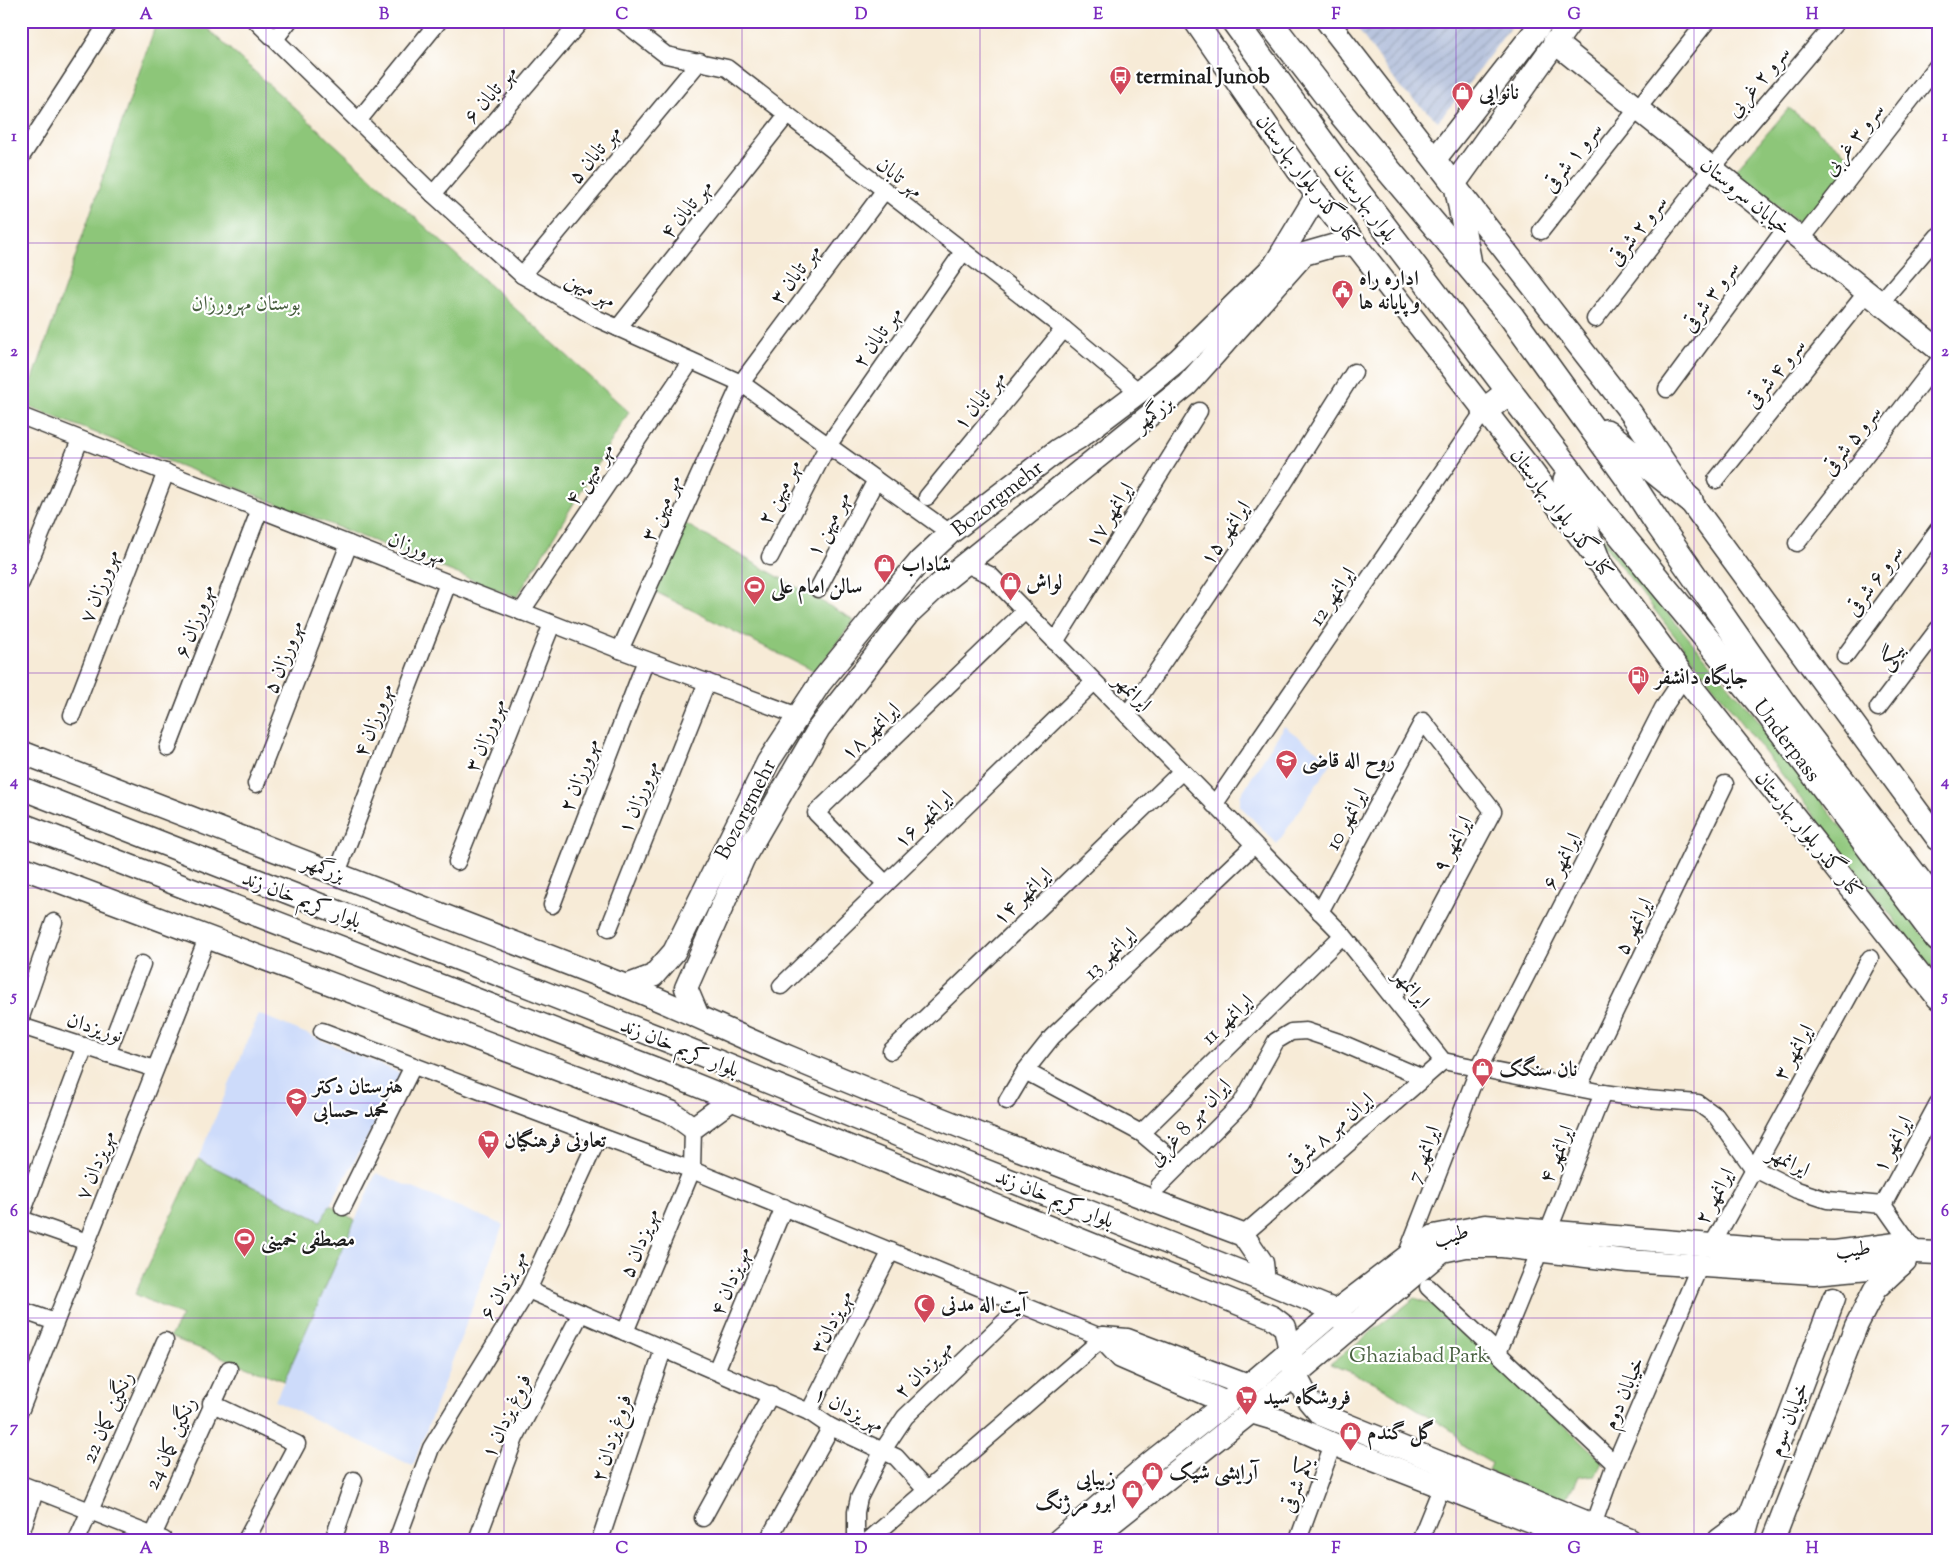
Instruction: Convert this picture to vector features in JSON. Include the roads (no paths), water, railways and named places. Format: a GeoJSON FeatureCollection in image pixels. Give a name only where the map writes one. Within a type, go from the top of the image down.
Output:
{"type":"FeatureCollection","features":[{"type":"Feature","properties":{"kind":"main road","name":"کنار گذر بلوار بهارستان"},"geometry":{"type":"LineString","coordinates":[[1195,21],[1317,194],[1684,677],[1938,998]]}},
{"type":"Feature","properties":{"kind":"main road","name":"بلوار بهارستان"},"geometry":{"type":"LineString","coordinates":[[1234,21],[1360,195],[1592,500]]}},
{"type":"Feature","properties":{"kind":"main road","name":"بلوار بهارستان"},"geometry":{"type":"LineString","coordinates":[[1269,21],[1338,110],[1471,266],[1511,316],[1630,481]]}},
{"type":"Feature","properties":{"kind":"main road"},"geometry":{"type":"LineString","coordinates":[[1327,21],[1436,159],[1631,413],[1690,500],[1938,839]]}},
{"type":"Feature","properties":{"kind":"main road"},"geometry":{"type":"LineString","coordinates":[[1436,159],[1543,21]]}},
{"type":"Feature","properties":{"kind":"main road"},"geometry":{"type":"LineString","coordinates":[[1471,266],[1454,183],[1570,21]]}},
{"type":"Feature","properties":{"kind":"main road","name":"خیابان سروستان"},"geometry":{"type":"LineString","coordinates":[[1554,42],[1938,349]]}},
{"type":"Feature","properties":{"kind":"main road"},"geometry":{"type":"LineString","coordinates":[[1466,121],[1465,128],[1473,139],[1487,138]]}},
{"type":"Feature","properties":{"kind":"main road","name":"Bozorgmehr"},"geometry":{"type":"LineString","coordinates":[[626,986],[653,976],[674,952],[768,762],[820,683],[920,561],[950,534],[1058,450],[1078,438],[1139,392],[1178,360],[1274,266],[1317,194]]}},
{"type":"Feature","properties":{"kind":"main road","name":"بزرگمهر"},"geometry":{"type":"LineString","coordinates":[[966,564],[1187,385],[1304,254],[1332,246],[1356,244]]}},
{"type":"Feature","properties":{"kind":"main road"},"geometry":{"type":"LineString","coordinates":[[1484,412],[1510,391]]}},
{"type":"Feature","properties":{"kind":"main road"},"geometry":{"type":"LineString","coordinates":[[1576,408],[1690,500]]}},
{"type":"Feature","properties":{"kind":"main road"},"geometry":{"type":"LineString","coordinates":[[1078,438],[1095,460]]}},
{"type":"Feature","properties":{"kind":"main road"},"geometry":{"type":"LineString","coordinates":[[1553,447],[1596,559]]}},
{"type":"Feature","properties":{"kind":"main road","name":"Underpass"},"geometry":{"type":"LineString","coordinates":[[1630,481],[1783,703],[1938,906]]}},
{"type":"Feature","properties":{"kind":"main road","name":"Underpass"},"geometry":{"type":"LineString","coordinates":[[1592,500],[1768,713],[1938,939]]}},
{"type":"Feature","properties":{"kind":"main road","name":"Bozorgmehr"},"geometry":{"type":"LineString","coordinates":[[697,1014],[686,988],[748,851],[819,728],[908,614],[966,564]]}},
{"type":"Feature","properties":{"kind":"main road","name":"بزرگمهر"},"geometry":{"type":"LineString","coordinates":[[21,752],[697,1014],[788,1056],[906,1104],[1153,1193],[1243,1235]]}},
{"type":"Feature","properties":{"kind":"main road","name":"بلوار کریم خان زند"},"geometry":{"type":"LineString","coordinates":[[21,788],[659,1038],[1336,1311]]}},
{"type":"Feature","properties":{"kind":"main road","name":"بلوار کریم خان زند"},"geometry":{"type":"LineString","coordinates":[[21,824],[731,1100],[1268,1316],[1285,1327],[1295,1374],[1309,1401],[1320,1414],[1446,1476]]}},
{"type":"Feature","properties":{"kind":"main road"},"geometry":{"type":"LineString","coordinates":[[728,842],[748,851]]}},
{"type":"Feature","properties":{"kind":"main road"},"geometry":{"type":"LineString","coordinates":[[21,867],[671,1112],[693,1128],[731,1100]]}},
{"type":"Feature","properties":{"kind":"main road"},"geometry":{"type":"LineString","coordinates":[[906,1104],[966,1163]]}},
{"type":"Feature","properties":{"kind":"main road","name":"طیب"},"geometry":{"type":"LineString","coordinates":[[1059,1540],[1150,1463],[1217,1399],[1248,1386],[1336,1311],[1434,1236],[1485,1226],[1628,1261],[1700,1265],[1782,1261],[1896,1244],[1918,1257]]}},
{"type":"Feature","properties":{"kind":"main road"},"geometry":{"type":"LineString","coordinates":[[1243,1235],[1262,1263],[1282,1299],[1278,1310],[1268,1316]]}},
{"type":"Feature","properties":{"kind":"main road","name":"طیب"},"geometry":{"type":"LineString","coordinates":[[1090,1540],[1250,1412],[1442,1252],[1466,1246],[1502,1246],[1544,1241],[1712,1245],[1782,1261],[1814,1273],[1918,1257]]}},
{"type":"Feature","properties":{"kind":"main road","name":"خیابان سوم"},"geometry":{"type":"LineString","coordinates":[[1774,1540],[1813,1432],[1856,1326],[1875,1289],[1918,1257]]}},
{"type":"Feature","properties":{"kind":"main road"},"geometry":{"type":"LineString","coordinates":[[1814,1273],[1856,1326]]}},
{"type":"Feature","properties":{"kind":"main road","name":"خیابان سوم"},"geometry":{"type":"LineString","coordinates":[[1743,1540],[1749,1518],[1834,1298]]}},
{"type":"Feature","properties":{"kind":"main road"},"geometry":{"type":"LineString","coordinates":[[1336,1311],[1349,1328]]}},
{"type":"Feature","properties":{"kind":"main road"},"geometry":{"type":"LineString","coordinates":[[1103,1338],[1127,1340],[1248,1386]]}},
{"type":"Feature","properties":{"kind":"main road"},"geometry":{"type":"LineString","coordinates":[[1103,1338],[1120,1357],[1217,1399]]}},
{"type":"Feature","properties":{"kind":"main road"},"geometry":{"type":"LineString","coordinates":[[1217,1399],[1216,1393],[1220,1385],[1219,1375]]}},
{"type":"Feature","properties":{"kind":"main road"},"geometry":{"type":"LineString","coordinates":[[1250,1412],[1281,1422],[1333,1444],[1446,1476],[1587,1535],[1630,1540]]}},
{"type":"Feature","properties":{"kind":"main road"},"geometry":{"type":"LineString","coordinates":[[1788,1420],[1813,1432]]}},
{"type":"Feature","properties":{"kind":"main road"},"geometry":{"type":"LineString","coordinates":[[1719,1540],[1749,1518]]}},
{"type":"Feature","properties":{"kind":"street"},"geometry":{"type":"LineString","coordinates":[[21,157],[109,21]]}},
{"type":"Feature","properties":{"kind":"street","name":"مهر میهن"},"geometry":{"type":"LineString","coordinates":[[256,21],[276,38],[433,194],[522,274],[598,319],[741,383],[827,447],[950,534]]}},
{"type":"Feature","properties":{"kind":"street"},"geometry":{"type":"LineString","coordinates":[[276,38],[290,21]]}},
{"type":"Feature","properties":{"kind":"street"},"geometry":{"type":"LineString","coordinates":[[358,121],[439,21]]}},
{"type":"Feature","properties":{"kind":"street","name":"مهر تابان ۶"},"geometry":{"type":"LineString","coordinates":[[433,194],[580,21]]}},
{"type":"Feature","properties":{"kind":"street","name":"مهر تابان"},"geometry":{"type":"LineString","coordinates":[[622,21],[666,55],[727,68],[786,116],[1064,329],[1139,392]]}},
{"type":"Feature","properties":{"kind":"street","name":"سرو ۱ شرقی"},"geometry":{"type":"LineString","coordinates":[[1541,231],[1707,21]]}},
{"type":"Feature","properties":{"kind":"street","name":"سرو ۲ غربی"},"geometry":{"type":"LineString","coordinates":[[1712,168],[1837,21]]}},
{"type":"Feature","properties":{"kind":"street","name":"مهر تابان ۵"},"geometry":{"type":"LineString","coordinates":[[522,274],[700,61]]}},
{"type":"Feature","properties":{"kind":"street","name":"سرو ۳ غربی"},"geometry":{"type":"LineString","coordinates":[[1794,234],[1938,65]]}},
{"type":"Feature","properties":{"kind":"street","name":"مهر تابان ۴"},"geometry":{"type":"LineString","coordinates":[[618,328],[786,116]]}},
{"type":"Feature","properties":{"kind":"street","name":"سرو ۲ شرقی"},"geometry":{"type":"LineString","coordinates":[[1595,319],[1712,168]]}},
{"type":"Feature","properties":{"kind":"street","name":"مهر تابان ۳"},"geometry":{"type":"LineString","coordinates":[[741,383],[884,191]]}},
{"type":"Feature","properties":{"kind":"street","name":"سرو ۳ شرقی"},"geometry":{"type":"LineString","coordinates":[[1667,389],[1794,234]]}},
{"type":"Feature","properties":{"kind":"street","name":"سرو ۴ شرقی"},"geometry":{"type":"LineString","coordinates":[[1716,480],[1873,298],[1938,236]]}},
{"type":"Feature","properties":{"kind":"street","name":"مهر تابان ۲"},"geometry":{"type":"LineString","coordinates":[[827,447],[963,252]]}},
{"type":"Feature","properties":{"kind":"street","name":"مهر تابان ۱"},"geometry":{"type":"LineString","coordinates":[[927,497],[1064,329]]}},
{"type":"Feature","properties":{"kind":"street","name":"مهر میهن ۴"},"geometry":{"type":"LineString","coordinates":[[521,612],[691,361]]}},
{"type":"Feature","properties":{"kind":"street","name":"سرو ۵ شرقی"},"geometry":{"type":"LineString","coordinates":[[1798,543],[1938,362]]}},
{"type":"Feature","properties":{"kind":"street","name":"ایرانمهر ۱۵"},"geometry":{"type":"LineString","coordinates":[[1127,715],[1274,499],[1354,372]]}},
{"type":"Feature","properties":{"kind":"street","name":"مهر میهن ۳"},"geometry":{"type":"LineString","coordinates":[[620,650],[741,383]]}},
{"type":"Feature","properties":{"kind":"street","name":"ایرانمهر ۱۷"},"geometry":{"type":"LineString","coordinates":[[1055,642],[1199,411]]}},
{"type":"Feature","properties":{"kind":"street","name":"ایرانمهر 12"},"geometry":{"type":"LineString","coordinates":[[1214,805],[1484,412]]}},
{"type":"Feature","properties":{"kind":"street","name":"مهرورزان"},"geometry":{"type":"LineString","coordinates":[[21,416],[552,624],[798,716]]}},
{"type":"Feature","properties":{"kind":"street"},"geometry":{"type":"LineString","coordinates":[[21,582],[80,440]]}},
{"type":"Feature","properties":{"kind":"street","name":"مهر میهن ۲"},"geometry":{"type":"LineString","coordinates":[[770,557],[827,447]]}},
{"type":"Feature","properties":{"kind":"street","name":"مهرورزان ۷"},"geometry":{"type":"LineString","coordinates":[[72,714],[166,472]]}},
{"type":"Feature","properties":{"kind":"street","name":"مهر میهن ۱"},"geometry":{"type":"LineString","coordinates":[[818,589],[876,480]]}},
{"type":"Feature","properties":{"kind":"street","name":"مهرورزان ۶"},"geometry":{"type":"LineString","coordinates":[[168,748],[260,509]]}},
{"type":"Feature","properties":{"kind":"street","name":"سرو ۶ شرقی"},"geometry":{"type":"LineString","coordinates":[[1845,656],[1938,530]]}},
{"type":"Feature","properties":{"kind":"street","name":"مهرورزان ۵"},"geometry":{"type":"LineString","coordinates":[[256,784],[349,544]]}},
{"type":"Feature","properties":{"kind":"street","name":"ایرانمهر"},"geometry":{"type":"LineString","coordinates":[[966,564],[990,575],[1343,935],[1443,1060],[1604,1093],[1647,1100],[1698,1102],[1716,1116],[1753,1168],[1797,1190],[1827,1200],[1883,1205]]}},
{"type":"Feature","properties":{"kind":"street","name":"مهرورزان ۴"},"geometry":{"type":"LineString","coordinates":[[337,873],[448,583]]}},
{"type":"Feature","properties":{"kind":"street","name":"ایرانمهر ۱۸"},"geometry":{"type":"LineString","coordinates":[[886,884],[816,813],[1026,611]]}},
{"type":"Feature","properties":{"kind":"street","name":"مهرورزان ۳"},"geometry":{"type":"LineString","coordinates":[[457,862],[552,624]]}},
{"type":"Feature","properties":{"kind":"street","name":"بیگی"},"geometry":{"type":"LineString","coordinates":[[1878,708],[1938,629]]}},
{"type":"Feature","properties":{"kind":"street","name":"مهرورزان ۲"},"geometry":{"type":"LineString","coordinates":[[552,905],[646,660]]}},
{"type":"Feature","properties":{"kind":"street","name":"ایرانمهر ۶"},"geometry":{"type":"LineString","coordinates":[[1479,1068],[1662,708],[1684,677]]}},
{"type":"Feature","properties":{"kind":"street","name":"مهرورزان ۱"},"geometry":{"type":"LineString","coordinates":[[608,928],[707,682]]}},
{"type":"Feature","properties":{"kind":"street","name":"ایرانمهر ۱۶"},"geometry":{"type":"LineString","coordinates":[[780,986],[1094,682]]}},
{"type":"Feature","properties":{"kind":"street","name":"ایرانمهر 10"},"geometry":{"type":"LineString","coordinates":[[1320,912],[1423,721]]}},
{"type":"Feature","properties":{"kind":"street","name":"ایرانمهر ۹"},"geometry":{"type":"LineString","coordinates":[[1393,998],[1493,811],[1423,721]]}},
{"type":"Feature","properties":{"kind":"street","name":"ایرانمهر ۱۴"},"geometry":{"type":"LineString","coordinates":[[891,1051],[1182,771]]}},
{"type":"Feature","properties":{"kind":"street","name":"ایرانمهر ۵"},"geometry":{"type":"LineString","coordinates":[[1578,1088],[1725,784]]}},
{"type":"Feature","properties":{"kind":"street","name":"ایرانمهر 13"},"geometry":{"type":"LineString","coordinates":[[1007,1101],[1025,1071],[1052,1037],[1254,845]]}},
{"type":"Feature","properties":{"kind":"street"},"geometry":{"type":"LineString","coordinates":[[21,1017],[54,922]]}},
{"type":"Feature","properties":{"kind":"street","name":"ایرانمهر 11"},"geometry":{"type":"LineString","coordinates":[[1141,1133],[1343,935]]}},
{"type":"Feature","properties":{"kind":"street","name":"مهریزدان ۷"},"geometry":{"type":"LineString","coordinates":[[22,1407],[208,936]]}},
{"type":"Feature","properties":{"kind":"street","name":"ایرانمهر ۳"},"geometry":{"type":"LineString","coordinates":[[1753,1168],[1870,958]]}},
{"type":"Feature","properties":{"kind":"street"},"geometry":{"type":"LineString","coordinates":[[107,1054],[142,964]]}},
{"type":"Feature","properties":{"kind":"street","name":"نوریزدان"},"geometry":{"type":"LineString","coordinates":[[21,1026],[155,1069]]}},
{"type":"Feature","properties":{"kind":"street"},"geometry":{"type":"LineString","coordinates":[[322,1031],[692,1170],[1103,1338],[869,1540]]}},
{"type":"Feature","properties":{"kind":"street","name":"ایران مهر 8 غربی"},"geometry":{"type":"LineString","coordinates":[[1153,1193],[1241,1104],[1276,1041],[1291,1032],[1306,1032],[1339,1042],[1423,1078]]}},
{"type":"Feature","properties":{"kind":"street"},"geometry":{"type":"LineString","coordinates":[[84,1046],[21,1217],[87,1242]]}},
{"type":"Feature","properties":{"kind":"street","name":"ایران مهر ٨ شرقی"},"geometry":{"type":"LineString","coordinates":[[1243,1235],[1443,1060]]}},
{"type":"Feature","properties":{"kind":"street"},"geometry":{"type":"LineString","coordinates":[[343,1207],[413,1066]]}},
{"type":"Feature","properties":{"kind":"street","name":"ایرانمهر 7"},"geometry":{"type":"LineString","coordinates":[[1406,1256],[1479,1068]]}},
{"type":"Feature","properties":{"kind":"street"},"geometry":{"type":"LineString","coordinates":[[1025,1071],[1141,1133],[1179,1165]]}},
{"type":"Feature","properties":{"kind":"street","name":"ایرانمهر ۴"},"geometry":{"type":"LineString","coordinates":[[1498,1353],[1604,1093]]}},
{"type":"Feature","properties":{"kind":"street","name":"ایرانمهر ۱"},"geometry":{"type":"LineString","coordinates":[[1883,1205],[1938,1103]]}},
{"type":"Feature","properties":{"kind":"street"},"geometry":{"type":"LineString","coordinates":[[692,1170],[693,1128]]}},
{"type":"Feature","properties":{"kind":"street","name":"مهر یزدان ۶"},"geometry":{"type":"LineString","coordinates":[[396,1540],[430,1448],[528,1290],[599,1136]]}},
{"type":"Feature","properties":{"kind":"street","name":"ایرانمهر ۲"},"geometry":{"type":"LineString","coordinates":[[1712,1245],[1753,1168]]}},
{"type":"Feature","properties":{"kind":"street","name":"مهریزدان ۵"},"geometry":{"type":"LineString","coordinates":[[625,1332],[692,1170]]}},
{"type":"Feature","properties":{"kind":"street"},"geometry":{"type":"LineString","coordinates":[[1883,1205],[1918,1257]]}},
{"type":"Feature","properties":{"kind":"street","name":"مهریزدان ۴"},"geometry":{"type":"LineString","coordinates":[[716,1371],[784,1207]]}},
{"type":"Feature","properties":{"kind":"street","name":"مهریزدان۳"},"geometry":{"type":"LineString","coordinates":[[809,1412],[891,1251]]}},
{"type":"Feature","properties":{"kind":"street","name":"خیابان دوم"},"geometry":{"type":"LineString","coordinates":[[1587,1535],[1615,1464],[1700,1265]]}},
{"type":"Feature","properties":{"kind":"street"},"geometry":{"type":"LineString","coordinates":[[1428,1287],[1615,1464]]}},
{"type":"Feature","properties":{"kind":"street","name":"مهر یزدان ۱"},"geometry":{"type":"LineString","coordinates":[[528,1290],[809,1412],[831,1427],[896,1457],[926,1490]]}},
{"type":"Feature","properties":{"kind":"street","name":"مهریزدان ۲"},"geometry":{"type":"LineString","coordinates":[[856,1540],[856,1512],[859,1498],[883,1450],[905,1417],[1022,1304]]}},
{"type":"Feature","properties":{"kind":"street"},"geometry":{"type":"LineString","coordinates":[[21,1310],[56,1322]]}},
{"type":"Feature","properties":{"kind":"street","name":"فروغ یزدان ۱"},"geometry":{"type":"LineString","coordinates":[[477,1540],[515,1438],[581,1313]]}},
{"type":"Feature","properties":{"kind":"street","name":"رنگین کمان 22"},"geometry":{"type":"LineString","coordinates":[[76,1540],[165,1341]]}},
{"type":"Feature","properties":{"kind":"street","name":"فروغ یزدان ۲"},"geometry":{"type":"LineString","coordinates":[[600,1540],[663,1350]]}},
{"type":"Feature","properties":{"kind":"street","name":"رنگین کمان 24"},"geometry":{"type":"LineString","coordinates":[[155,1538],[212,1403],[229,1369]]}},
{"type":"Feature","properties":{"kind":"street"},"geometry":{"type":"LineString","coordinates":[[703,1518],[770,1394]]}},
{"type":"Feature","properties":{"kind":"street"},"geometry":{"type":"LineString","coordinates":[[212,1403],[296,1444],[246,1540]]}},
{"type":"Feature","properties":{"kind":"street"},"geometry":{"type":"LineString","coordinates":[[768,1540],[831,1427]]}},
{"type":"Feature","properties":{"kind":"street","name":"یکم شرقی"},"geometry":{"type":"LineString","coordinates":[[1298,1540],[1333,1444]]}},
{"type":"Feature","properties":{"kind":"street"},"geometry":{"type":"LineString","coordinates":[[1420,1540],[1446,1476]]}},
{"type":"Feature","properties":{"kind":"street"},"geometry":{"type":"LineString","coordinates":[[333,1540],[354,1480]]}},
{"type":"Feature","properties":{"kind":"street"},"geometry":{"type":"LineString","coordinates":[[21,1533],[28,1487],[155,1538]]}},
{"type":"Feature","properties":{"kind":"place","name":"terminal Junob"},"geometry":{"type":"Point","coordinates":[1120,95]}},
{"type":"Feature","properties":{"kind":"place","name":"نانوایی"},"geometry":{"type":"Point","coordinates":[1463,111]}},
{"type":"Feature","properties":{"kind":"place","name":"اداره راه و پایانه ها"},"geometry":{"type":"Point","coordinates":[1343,309]}},
{"type":"Feature","properties":{"kind":"place","name":"شاداب"},"geometry":{"type":"Point","coordinates":[885,583]}},
{"type":"Feature","properties":{"kind":"place","name":"لواش"},"geometry":{"type":"Point","coordinates":[1010,601]}},
{"type":"Feature","properties":{"kind":"place","name":"سالن امام علی"},"geometry":{"type":"Point","coordinates":[755,605]}},
{"type":"Feature","properties":{"kind":"place","name":"جایگاه دانشفر"},"geometry":{"type":"Point","coordinates":[1639,696]}},
{"type":"Feature","properties":{"kind":"place","name":"روح اله قاضی"},"geometry":{"type":"Point","coordinates":[1286,779]}},
{"type":"Feature","properties":{"kind":"place","name":"نان سنگک"},"geometry":{"type":"Point","coordinates":[1483,1088]}},
{"type":"Feature","properties":{"kind":"place","name":"هنرستان دکتر محمد حسابی"},"geometry":{"type":"Point","coordinates":[297,1117]}},
{"type":"Feature","properties":{"kind":"place","name":"تعاونی فرهنگیان"},"geometry":{"type":"Point","coordinates":[488,1159]}},
{"type":"Feature","properties":{"kind":"place","name":"مصطفی خمینی"},"geometry":{"type":"Point","coordinates":[245,1258]}},
{"type":"Feature","properties":{"kind":"place","name":"آیت اله مدنی"},"geometry":{"type":"Point","coordinates":[925,1323]}},
{"type":"Feature","properties":{"kind":"place","name":"فروشگاه سید"},"geometry":{"type":"Point","coordinates":[1247,1416]}},
{"type":"Feature","properties":{"kind":"place","name":"گل گندم"},"geometry":{"type":"Point","coordinates":[1351,1451]}},
{"type":"Feature","properties":{"kind":"place","name":"آرایشی شیک"},"geometry":{"type":"Point","coordinates":[1153,1491]}},
{"type":"Feature","properties":{"kind":"place","name":"زیبایی ابرو مرژنگ"},"geometry":{"type":"Point","coordinates":[1132,1509]}},
{"type":"Feature","properties":{"kind":"park label","name":"بوستان مهرورزان"},"geometry":{"type":"Point","coordinates":[246,303]}},
{"type":"Feature","properties":{"kind":"park label","name":"Ghaziabad Park"},"geometry":{"type":"Point","coordinates":[1419,1355]}}]}
